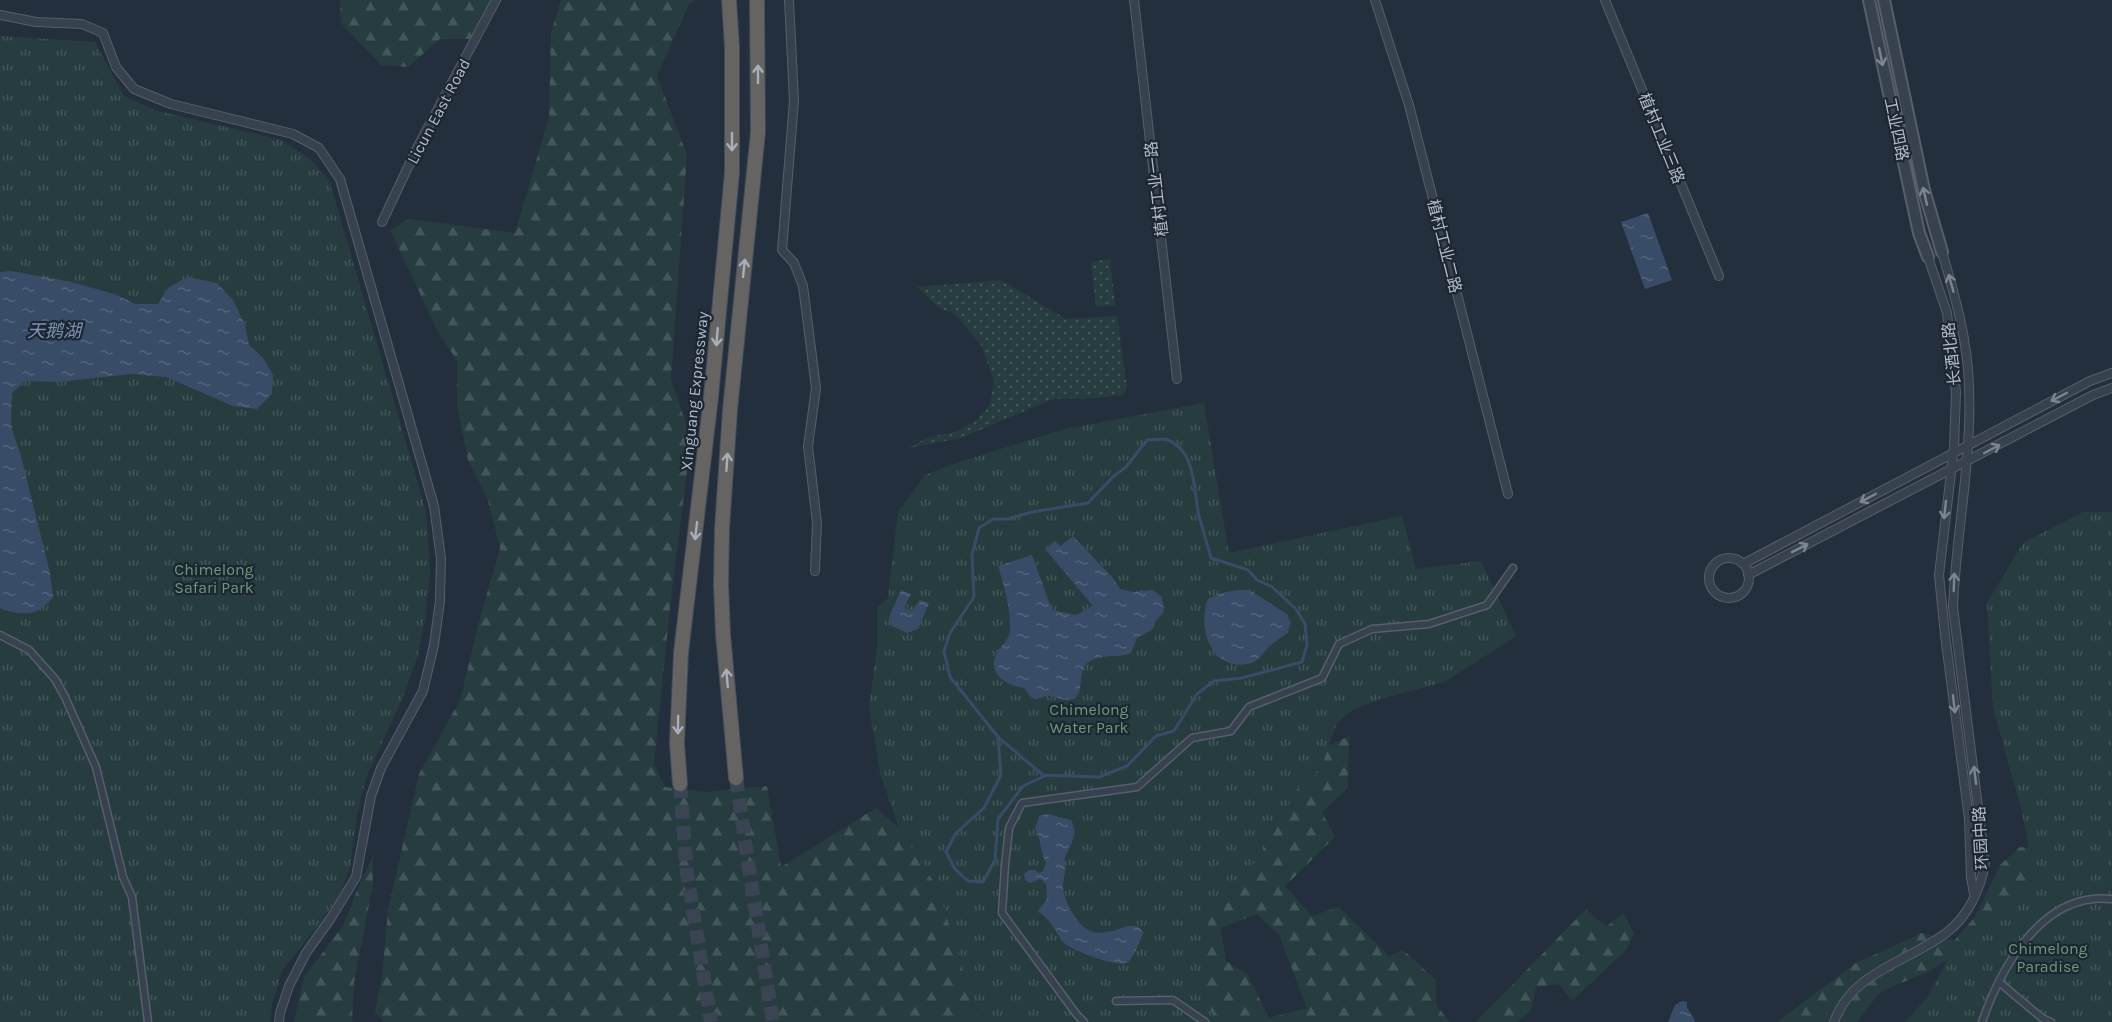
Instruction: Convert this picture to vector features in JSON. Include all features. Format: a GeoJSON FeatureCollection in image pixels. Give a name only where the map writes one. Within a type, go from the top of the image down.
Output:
{"type":"FeatureCollection","features":[{"type":"Feature","properties":{"kind":"highway"},"geometry":{"type":"LineString","coordinates":[[721,0],[732,103]]}},
{"type":"Feature","properties":{"kind":"highway","name":"Xinguang Expressway"},"geometry":{"type":"LineString","coordinates":[[680,784],[677,743],[681,653],[710,409],[731,185],[732,103],[729,0]]}},
{"type":"Feature","properties":{"kind":"highway"},"geometry":{"type":"LineString","coordinates":[[736,778],[723,634],[722,540],[730,410],[758,132],[757,0]]}},
{"type":"Feature","properties":{"kind":"street","name":"Licun East Road"},"geometry":{"type":"LineString","coordinates":[[382,222],[418,146],[496,0]]}},
{"type":"Feature","properties":{"kind":"street"},"geometry":{"type":"LineString","coordinates":[[789,0],[794,101],[782,250],[794,263],[803,286],[816,388],[808,446],[817,523],[815,571]]}},
{"type":"Feature","properties":{"kind":"street","name":"植村工业一路"},"geometry":{"type":"LineString","coordinates":[[1134,0],[1177,379]]}},
{"type":"Feature","properties":{"kind":"street","name":"植村工业二路"},"geometry":{"type":"LineString","coordinates":[[1375,0],[1409,105],[1508,494]]}},
{"type":"Feature","properties":{"kind":"street","name":"植村工业三路"},"geometry":{"type":"LineString","coordinates":[[1605,0],[1719,276]]}},
{"type":"Feature","properties":{"kind":"street","name":"工业四路"},"geometry":{"type":"LineString","coordinates":[[1869,0],[1919,233],[1928,257]]}},
{"type":"Feature","properties":{"kind":"street","name":"工业四路"},"geometry":{"type":"LineString","coordinates":[[1884,0],[1923,190],[1942,252]]}},
{"type":"Feature","properties":{"kind":"street"},"geometry":{"type":"LineString","coordinates":[[0,15],[36,22],[82,24],[103,33],[116,67],[134,89],[171,104],[294,134],[319,148],[340,179],[434,506],[441,558],[440,601],[434,645],[423,691],[381,768],[371,796],[356,877],[332,918],[306,952],[289,986],[279,1022]]}},
{"type":"Feature","properties":{"kind":"street","name":"长酒北路"},"geometry":{"type":"LineString","coordinates":[[1942,252],[1958,307],[1966,353],[1969,384],[1969,445]]}},
{"type":"Feature","properties":{"kind":"street","name":"长酒北路"},"geometry":{"type":"LineString","coordinates":[[1928,257],[1947,313],[1956,393],[1953,453]]}},
{"type":"Feature","properties":{"kind":"street"},"geometry":{"type":"LineString","coordinates":[[1743,564],[2090,381],[2112,373]]}},
{"type":"Feature","properties":{"kind":"street"},"geometry":{"type":"LineString","coordinates":[[1748,575],[2093,395],[2112,388]]}},
{"type":"Feature","properties":{"kind":"street","name":"环园中路"},"geometry":{"type":"LineString","coordinates":[[1969,445],[1954,569],[1953,607],[1985,863],[1982,881],[1974,894]]}},
{"type":"Feature","properties":{"kind":"street","name":"环园中路"},"geometry":{"type":"LineString","coordinates":[[1953,453],[1938,575],[1969,819],[1971,877],[1974,894]]}},
{"type":"Feature","properties":{"kind":"street"},"geometry":{"type":"LineString","coordinates":[[1731,558],[1743,564],[1748,575],[1746,587],[1736,596],[1723,597],[1712,589],[1709,576],[1714,565],[1731,558]]}},
{"type":"Feature","properties":{"kind":"street"},"geometry":{"type":"LineString","coordinates":[[1084,1022],[1002,913],[1009,828],[1022,803],[1137,787],[1192,738],[1232,731],[1249,707],[1322,678],[1339,644],[1372,629],[1429,624],[1487,605],[1513,568]]}},
{"type":"Feature","properties":{"kind":"street"},"geometry":{"type":"LineString","coordinates":[[0,635],[29,650],[55,679],[96,767],[123,877],[132,897],[148,1022]]}},
{"type":"Feature","properties":{"kind":"street"},"geometry":{"type":"LineString","coordinates":[[1834,1022],[1837,1011],[1851,993],[1869,977],[1948,932],[1966,912],[1974,894]]}},
{"type":"Feature","properties":{"kind":"street"},"geometry":{"type":"LineString","coordinates":[[1982,1022],[1991,996],[2019,947],[2048,918],[2063,909],[2092,898],[2112,899]]}},
{"type":"Feature","properties":{"kind":"street"},"geometry":{"type":"LineString","coordinates":[[1999,982],[2042,1018],[2051,1022]]}},
{"type":"Feature","properties":{"kind":"street"},"geometry":{"type":"LineString","coordinates":[[1116,1001],[1173,1000],[1205,1022]]}},
{"type":"Feature","properties":{"kind":"green space"},"geometry":{"type":"Polygon","coordinates":[[[340,0],[491,0],[473,39],[440,39],[408,67],[381,65],[341,23],[340,0]]]}},
{"type":"Feature","properties":{"kind":"green space"},"geometry":{"type":"Polygon","coordinates":[[[561,0],[696,0],[689,4],[657,76],[687,155],[671,379],[691,439],[671,598],[654,764],[665,787],[706,792],[767,786],[781,867],[876,808],[899,828],[938,888],[979,1022],[384,1022],[375,1012],[382,976],[388,910],[419,774],[460,700],[500,548],[487,497],[468,460],[457,405],[457,361],[437,330],[390,230],[409,219],[515,233],[549,117],[551,33],[561,0]]]}},
{"type":"Feature","properties":{"kind":"green space","name":"Chimelong Safari Park"},"geometry":{"type":"Polygon","coordinates":[[[0,36],[95,42],[124,96],[158,111],[281,140],[310,159],[329,180],[426,511],[430,571],[426,614],[418,655],[403,697],[366,778],[357,815],[350,867],[340,894],[282,971],[272,1004],[270,1022],[0,1022],[0,36]]]}},
{"type":"Feature","properties":{"kind":"green space"},"geometry":{"type":"Polygon","coordinates":[[[1110,259],[1115,305],[1096,307],[1091,262],[1110,259]]]}},
{"type":"Feature","properties":{"kind":"green space"},"geometry":{"type":"Polygon","coordinates":[[[1001,280],[1066,319],[1117,316],[1127,387],[1123,395],[1053,399],[961,438],[908,448],[927,438],[957,431],[977,420],[990,404],[994,381],[981,345],[955,314],[939,308],[917,287],[1001,280]]]}},
{"type":"Feature","properties":{"kind":"green space","name":"Chimelong Water Park"},"geometry":{"type":"Polygon","coordinates":[[[1204,403],[1229,553],[1402,516],[1416,569],[1481,561],[1516,636],[1445,682],[1377,700],[1353,710],[1337,723],[1320,771],[1298,788],[1258,859],[1231,885],[1209,921],[1199,955],[1206,997],[1215,1022],[979,1022],[938,888],[899,828],[880,773],[869,708],[877,647],[877,608],[888,598],[898,512],[925,475],[953,464],[1064,429],[1204,403]]]}},
{"type":"Feature","properties":{"kind":"green space","name":"Chimelong Paradise"},"geometry":{"type":"Polygon","coordinates":[[[2083,512],[2112,512],[2112,1022],[1905,1022],[1926,999],[1948,959],[1978,935],[2034,877],[2022,812],[1993,708],[1987,603],[2023,543],[2083,512]]]}},
{"type":"Feature","properties":{"kind":"green space"},"geometry":{"type":"Polygon","coordinates":[[[1349,736],[1348,788],[1322,812],[1335,837],[1285,886],[1312,916],[1339,907],[1389,956],[1403,950],[1436,980],[1436,1005],[1450,1022],[1179,1022],[1161,933],[1310,755],[1349,736]],[[1257,914],[1221,928],[1226,961],[1248,975],[1269,1018],[1307,1008],[1279,935],[1257,914]]]}},
{"type":"Feature","properties":{"kind":"green space"},"geometry":{"type":"Polygon","coordinates":[[[2020,847],[2047,850],[2056,878],[1948,959],[1930,971],[1880,992],[1857,1022],[1777,1022],[1856,963],[1922,933],[1954,941],[1975,917],[2000,865],[2020,847]]]}},
{"type":"Feature","properties":{"kind":"green space"},"geometry":{"type":"Polygon","coordinates":[[[373,856],[373,884],[354,983],[353,1022],[294,1022],[304,977],[343,926],[373,856]]]}},
{"type":"Feature","properties":{"kind":"green space"},"geometry":{"type":"Polygon","coordinates":[[[1586,909],[1606,927],[1623,913],[1634,933],[1627,949],[1572,1001],[1559,984],[1536,987],[1531,1010],[1517,1022],[1476,1022],[1586,909]]]}},
{"type":"Feature","properties":{"kind":"water"},"geometry":{"type":"Polygon","coordinates":[[[1648,213],[1672,280],[1645,289],[1621,222],[1648,213]]]}},
{"type":"Feature","properties":{"kind":"water","name":"天鹅湖"},"geometry":{"type":"Polygon","coordinates":[[[11,271],[72,282],[117,295],[135,304],[158,304],[168,288],[187,277],[217,283],[233,300],[245,325],[249,345],[263,358],[273,375],[272,394],[257,409],[233,406],[166,377],[131,374],[59,382],[25,381],[12,393],[11,426],[21,456],[50,573],[53,597],[41,608],[29,613],[0,608],[0,272],[11,271]]]}},
{"type":"Feature","properties":{"kind":"water"},"geometry":{"type":"Polygon","coordinates":[[[1073,536],[1113,578],[1120,589],[1134,592],[1153,590],[1162,597],[1164,612],[1155,622],[1153,629],[1137,638],[1131,653],[1090,661],[1083,669],[1080,690],[1075,698],[1064,700],[1047,696],[1034,699],[1024,688],[1006,682],[994,668],[996,655],[1010,631],[1008,606],[998,566],[1032,555],[1052,610],[1076,615],[1093,606],[1045,549],[1055,541],[1060,546],[1073,536]]]}},
{"type":"Feature","properties":{"kind":"water"},"geometry":{"type":"Polygon","coordinates":[[[901,590],[911,594],[904,608],[911,611],[920,600],[929,603],[918,629],[907,633],[892,626],[889,617],[901,590]]]}},
{"type":"Feature","properties":{"kind":"water"},"geometry":{"type":"Polygon","coordinates":[[[1238,590],[1249,590],[1287,614],[1290,622],[1288,633],[1272,644],[1256,661],[1248,664],[1235,664],[1224,661],[1210,644],[1204,622],[1205,610],[1208,599],[1213,596],[1238,590]]]}},
{"type":"Feature","properties":{"kind":"water"},"geometry":{"type":"Polygon","coordinates":[[[1045,814],[1071,820],[1073,826],[1074,836],[1064,861],[1063,887],[1068,904],[1081,924],[1091,931],[1102,933],[1131,926],[1138,927],[1143,933],[1128,962],[1108,961],[1070,947],[1064,943],[1049,921],[1038,911],[1047,899],[1046,884],[1040,879],[1030,883],[1025,880],[1024,874],[1032,870],[1039,873],[1043,871],[1046,863],[1035,829],[1039,816],[1045,814]]]}},
{"type":"Feature","properties":{"kind":"water"},"geometry":{"type":"Polygon","coordinates":[[[1682,1001],[1687,1002],[1687,1008],[1694,1022],[1668,1022],[1675,1005],[1682,1001]]]}},
{"type":"Feature","properties":{"kind":"waterway"},"geometry":{"type":"LineString","coordinates":[[1165,439],[1175,444],[1188,461],[1199,516],[1211,558],[1248,570],[1257,580],[1272,587],[1296,609],[1305,624],[1307,645],[1302,662],[1242,678],[1214,681],[1197,694],[1174,731],[1156,736],[1127,766],[1099,777],[1043,775],[998,737],[950,677],[944,651],[950,633],[974,597],[972,555],[979,528],[993,519],[1008,519],[1032,512],[1088,503],[1126,467],[1147,440],[1165,439]]}},
{"type":"Feature","properties":{"kind":"waterway"},"geometry":{"type":"LineString","coordinates":[[998,738],[1001,775],[984,808],[956,833],[946,852],[955,869],[968,881],[983,882],[995,860],[998,819],[1023,786],[1045,776]]}},
{"type":"Feature","properties":{"kind":"tunnel"},"geometry":{"type":"LineString","coordinates":[[736,778],[773,1022]]}},
{"type":"Feature","properties":{"kind":"tunnel"},"geometry":{"type":"LineString","coordinates":[[680,784],[687,873],[711,1022]]}}]}
